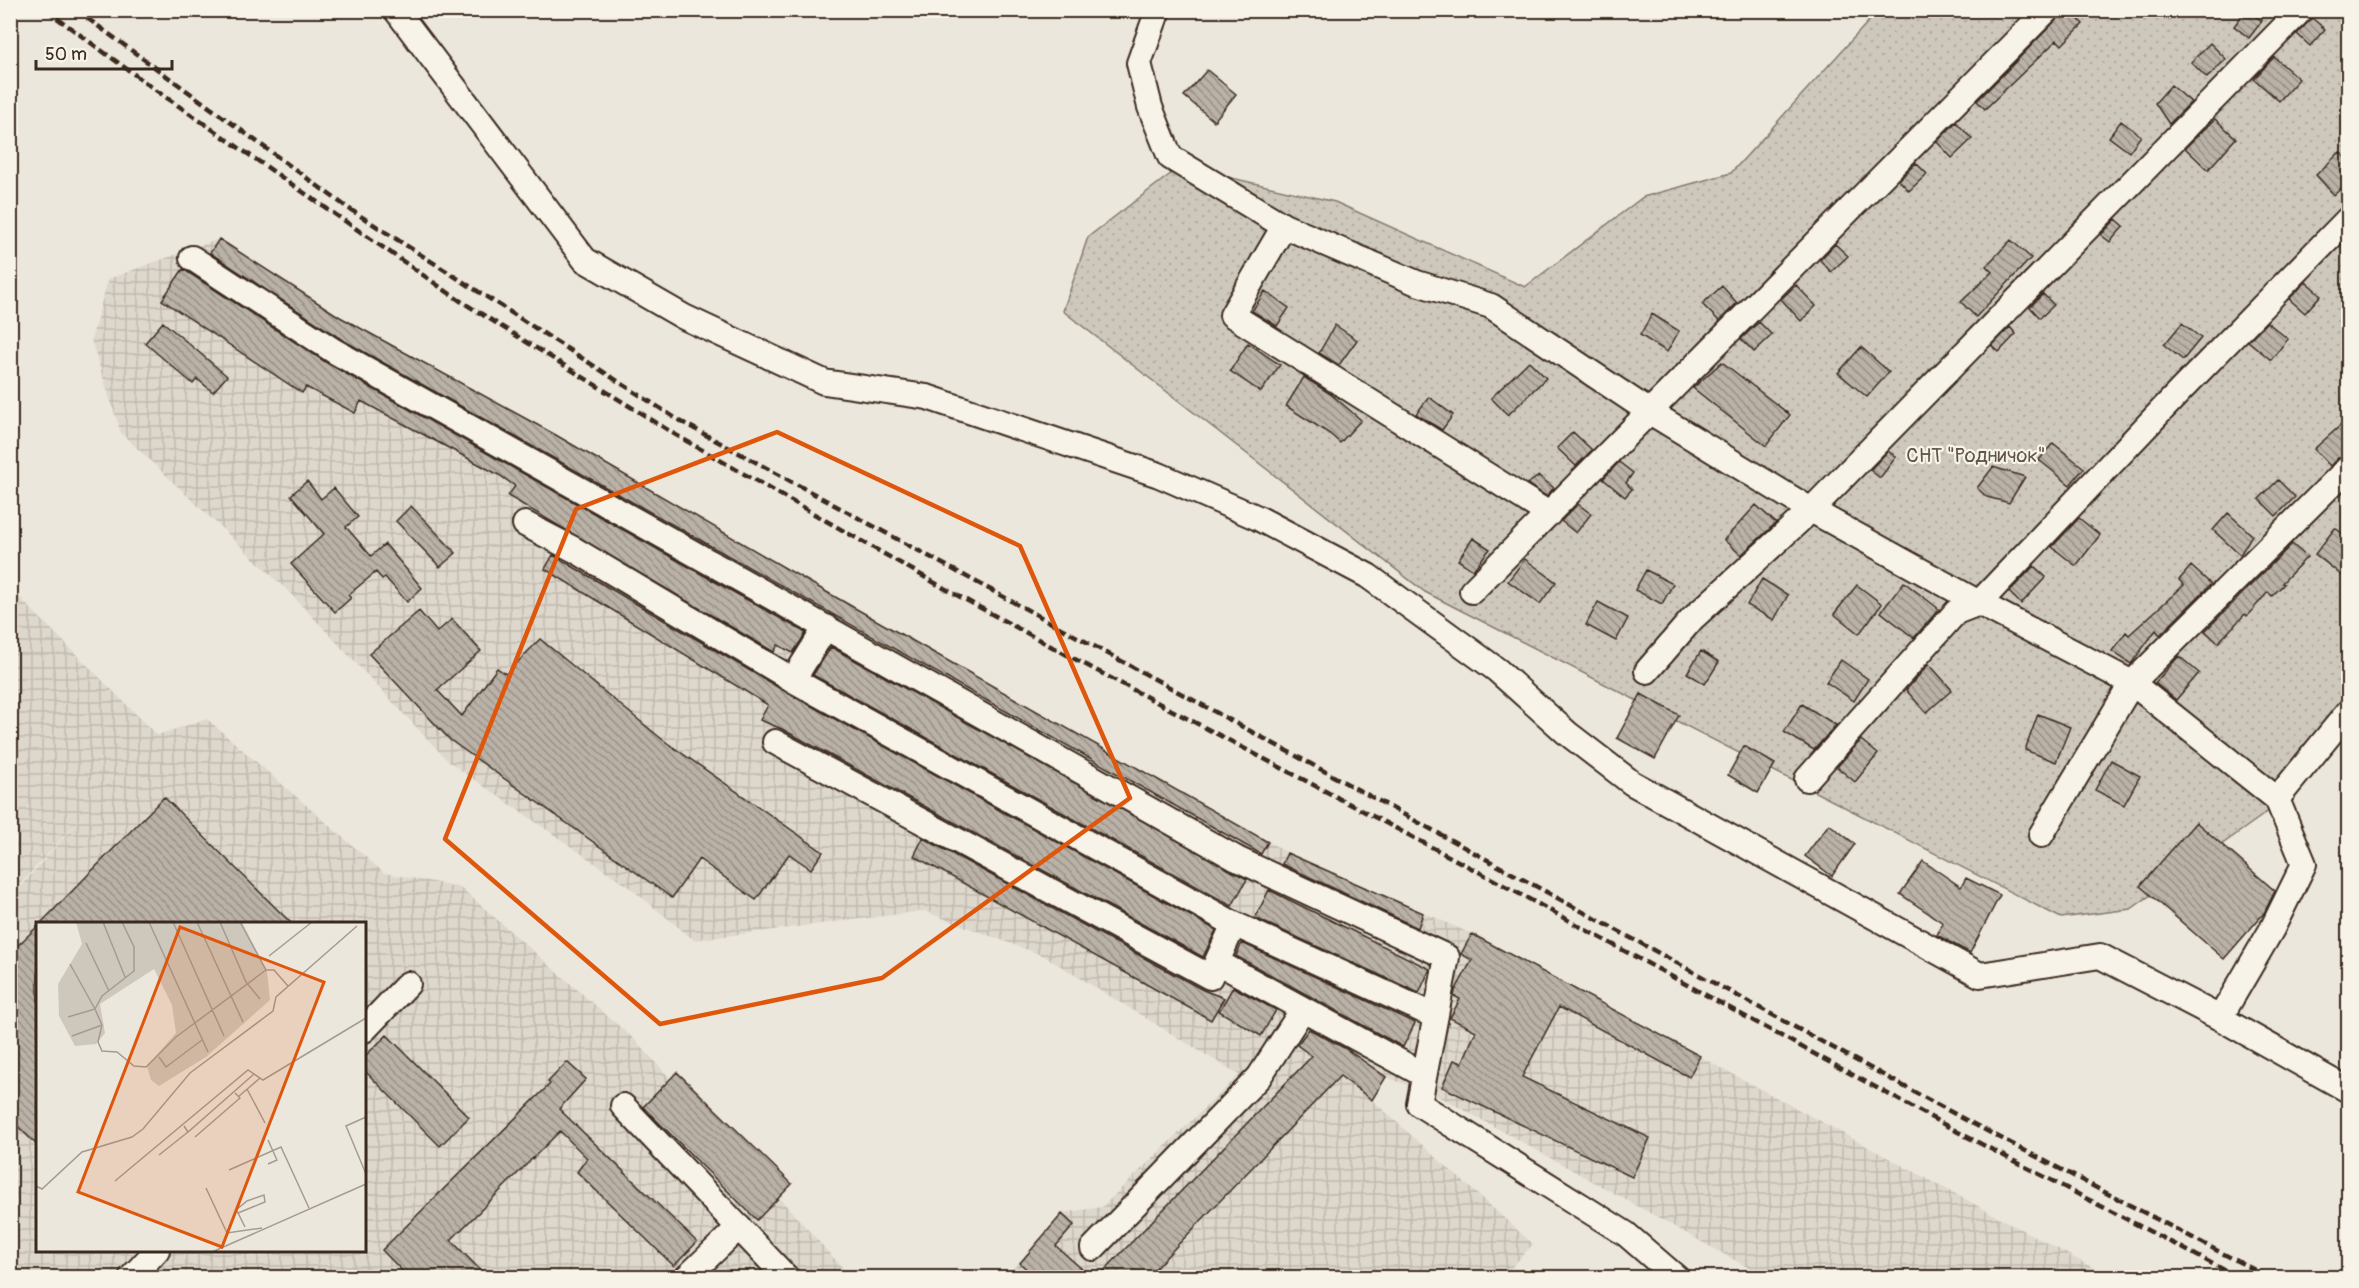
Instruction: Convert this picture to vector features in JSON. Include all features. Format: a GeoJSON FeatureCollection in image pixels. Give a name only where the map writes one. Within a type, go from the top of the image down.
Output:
{"type":"FeatureCollection","features":[{"type":"Feature","properties":{"kind":"street"},"geometry":{"type":"LineString","coordinates":[[396,10],[585,260],[684,317],[824,382],[927,398],[1159,475],[1258,518],[1368,576],[1497,670],[1567,733],[1632,783],[1980,975],[2100,956],[2220,1018],[2349,1090]]}},
{"type":"Feature","properties":{"kind":"street"},"geometry":{"type":"LineString","coordinates":[[1158,10],[1139,63],[1150,107],[1170,157],[1284,226],[1418,283],[1491,306],[1650,412],[1811,510],[1979,603],[2132,683],[2277,799],[2304,864],[2272,929],[2220,1018]]}},
{"type":"Feature","properties":{"kind":"street"},"geometry":{"type":"LineString","coordinates":[[1472,591],[2047,10]]}},
{"type":"Feature","properties":{"kind":"street"},"geometry":{"type":"LineString","coordinates":[[1647,670],[1692,619],[1811,510],[2301,10]]}},
{"type":"Feature","properties":{"kind":"street"},"geometry":{"type":"LineString","coordinates":[[1807,779],[1956,612],[1979,603],[2179,392],[2349,219]]}},
{"type":"Feature","properties":{"kind":"street"},"geometry":{"type":"LineString","coordinates":[[1284,226],[1232,315],[1549,514]]}},
{"type":"Feature","properties":{"kind":"street"},"geometry":{"type":"LineString","coordinates":[[192,258],[334,351],[1237,859],[1447,957],[1419,1104],[1626,1234],[1677,1278]]}},
{"type":"Feature","properties":{"kind":"street"},"geometry":{"type":"LineString","coordinates":[[2041,836],[2132,683],[2349,468]]}},
{"type":"Feature","properties":{"kind":"street"},"geometry":{"type":"LineString","coordinates":[[525,524],[575,550],[793,680],[1234,924],[1435,1016]]}},
{"type":"Feature","properties":{"kind":"street"},"geometry":{"type":"LineString","coordinates":[[793,680],[826,627]]}},
{"type":"Feature","properties":{"kind":"street"},"geometry":{"type":"LineString","coordinates":[[2277,799],[2349,712]]}},
{"type":"Feature","properties":{"kind":"street"},"geometry":{"type":"LineString","coordinates":[[775,742],[1210,977],[1234,924]]}},
{"type":"Feature","properties":{"kind":"street"},"geometry":{"type":"LineString","coordinates":[[1217,962],[1424,1075]]}},
{"type":"Feature","properties":{"kind":"street"},"geometry":{"type":"LineString","coordinates":[[366,1028],[408,984]]}},
{"type":"Feature","properties":{"kind":"street"},"geometry":{"type":"LineString","coordinates":[[1093,1248],[1258,1077],[1303,1009]]}},
{"type":"Feature","properties":{"kind":"street"},"geometry":{"type":"LineString","coordinates":[[622,1106],[787,1278]]}},
{"type":"Feature","properties":{"kind":"street"},"geometry":{"type":"LineString","coordinates":[[686,1278],[739,1227]]}},
{"type":"Feature","properties":{"kind":"street"},"geometry":{"type":"LineString","coordinates":[[131,1278],[156,1252]]}},
{"type":"Feature","properties":{"kind":"highlighted area"},"geometry":{"type":"Polygon","coordinates":[[[777,432],[1020,546],[1130,798],[882,978],[660,1024],[445,839],[576,509],[777,432]]]}},
{"type":"Feature","properties":{"kind":"shaded area"},"geometry":{"type":"Polygon","coordinates":[[[219,239],[340,317],[554,434],[830,594],[1290,854],[1472,934],[2110,1277],[1765,1277],[1444,1099],[1386,1077],[1372,1100],[1533,1244],[1503,1277],[968,1277],[1013,1269],[1062,1213],[1102,1207],[1239,1075],[1044,956],[924,911],[694,940],[629,887],[449,762],[288,591],[121,433],[91,340],[108,279],[219,239]]]}},
{"type":"Feature","properties":{"kind":"shaded area"},"geometry":{"type":"Polygon","coordinates":[[[10,588],[157,735],[207,719],[384,873],[460,887],[636,1041],[851,1277],[11,1277],[11,897],[91,807],[11,894],[10,588]]]}},
{"type":"Feature","properties":{"kind":"green space","name":"СНТ \"Родничок\""},"geometry":{"type":"Polygon","coordinates":[[[1878,11],[2348,11],[2348,722],[2273,808],[2131,909],[2061,918],[1425,592],[1063,311],[1088,237],[1181,166],[1335,202],[1525,287],[1643,197],[1731,173],[1878,11]]]}},
{"type":"Feature","properties":{"kind":"building"},"geometry":{"type":"Polygon","coordinates":[[[2066,10],[2070,10],[2083,24],[2062,45],[2057,40],[1985,109],[1977,101],[2066,10]]]}},
{"type":"Feature","properties":{"kind":"building"},"geometry":{"type":"Polygon","coordinates":[[[2246,10],[2262,21],[2249,38],[2234,26],[2246,10]]]}},
{"type":"Feature","properties":{"kind":"building"},"geometry":{"type":"Polygon","coordinates":[[[2312,18],[2325,29],[2310,46],[2297,34],[2312,18]]]}},
{"type":"Feature","properties":{"kind":"building"},"geometry":{"type":"Polygon","coordinates":[[[2210,43],[2226,59],[2207,78],[2191,62],[2210,43]]]}},
{"type":"Feature","properties":{"kind":"building"},"geometry":{"type":"Polygon","coordinates":[[[2274,57],[2299,79],[2279,101],[2254,79],[2274,57]]]}},
{"type":"Feature","properties":{"kind":"building"},"geometry":{"type":"Polygon","coordinates":[[[1207,70],[1236,94],[1214,121],[1184,96],[1207,70]]]}},
{"type":"Feature","properties":{"kind":"building"},"geometry":{"type":"Polygon","coordinates":[[[2171,85],[2191,102],[2169,124],[2155,103],[2171,85]]]}},
{"type":"Feature","properties":{"kind":"building"},"geometry":{"type":"Polygon","coordinates":[[[2215,119],[2236,138],[2208,170],[2185,148],[2215,119]]]}},
{"type":"Feature","properties":{"kind":"building"},"geometry":{"type":"Polygon","coordinates":[[[2121,121],[2141,136],[2129,152],[2109,137],[2121,121]]]}},
{"type":"Feature","properties":{"kind":"building"},"geometry":{"type":"Polygon","coordinates":[[[1956,122],[1972,139],[1952,158],[1937,142],[1956,122]]]}},
{"type":"Feature","properties":{"kind":"building"},"geometry":{"type":"Polygon","coordinates":[[[2340,152],[2349,161],[2349,181],[2334,195],[2316,175],[2340,152]]]}},
{"type":"Feature","properties":{"kind":"building"},"geometry":{"type":"Polygon","coordinates":[[[1916,163],[1927,174],[1909,191],[1899,180],[1916,163]]]}},
{"type":"Feature","properties":{"kind":"building"},"geometry":{"type":"Polygon","coordinates":[[[2116,219],[2124,226],[2110,242],[2101,235],[2116,219]]]}},
{"type":"Feature","properties":{"kind":"building"},"geometry":{"type":"Polygon","coordinates":[[[219,239],[340,317],[554,434],[830,594],[1268,842],[1261,854],[341,339],[210,253],[219,239]]]}},
{"type":"Feature","properties":{"kind":"building"},"geometry":{"type":"Polygon","coordinates":[[[2011,240],[2031,258],[1976,317],[1961,302],[1992,272],[1986,266],[2011,240]]]}},
{"type":"Feature","properties":{"kind":"building"},"geometry":{"type":"Polygon","coordinates":[[[1835,244],[1848,256],[1831,272],[1820,260],[1835,244]]]}},
{"type":"Feature","properties":{"kind":"building"},"geometry":{"type":"Polygon","coordinates":[[[183,269],[327,363],[806,633],[793,653],[778,645],[774,652],[508,496],[515,486],[499,475],[361,401],[355,413],[306,387],[302,393],[162,300],[183,269]]]}},
{"type":"Feature","properties":{"kind":"building"},"geometry":{"type":"Polygon","coordinates":[[[2306,282],[2321,295],[2305,313],[2289,299],[2306,282]]]}},
{"type":"Feature","properties":{"kind":"building"},"geometry":{"type":"Polygon","coordinates":[[[1796,285],[1816,306],[1801,321],[1781,299],[1796,285]]]}},
{"type":"Feature","properties":{"kind":"building"},"geometry":{"type":"Polygon","coordinates":[[[1722,286],[1737,303],[1719,321],[1702,304],[1722,286]]]}},
{"type":"Feature","properties":{"kind":"building"},"geometry":{"type":"Polygon","coordinates":[[[1265,291],[1289,308],[1277,326],[1252,311],[1265,291]]]}},
{"type":"Feature","properties":{"kind":"building"},"geometry":{"type":"Polygon","coordinates":[[[2043,294],[2054,305],[2040,318],[2030,307],[2043,294]]]}},
{"type":"Feature","properties":{"kind":"building"},"geometry":{"type":"Polygon","coordinates":[[[1652,314],[1679,331],[1667,352],[1640,335],[1652,314]]]}},
{"type":"Feature","properties":{"kind":"building"},"geometry":{"type":"Polygon","coordinates":[[[163,322],[227,376],[213,392],[197,379],[193,384],[145,343],[163,322]]]}},
{"type":"Feature","properties":{"kind":"building"},"geometry":{"type":"Polygon","coordinates":[[[1759,322],[1772,335],[1754,352],[1741,339],[1759,322]]]}},
{"type":"Feature","properties":{"kind":"building"},"geometry":{"type":"Polygon","coordinates":[[[2267,322],[2288,339],[2271,360],[2248,341],[2267,322]]]}},
{"type":"Feature","properties":{"kind":"building"},"geometry":{"type":"Polygon","coordinates":[[[2182,323],[2201,338],[2183,360],[2164,345],[2182,323]]]}},
{"type":"Feature","properties":{"kind":"building"},"geometry":{"type":"Polygon","coordinates":[[[1335,325],[1357,340],[1339,365],[1319,353],[1335,325]]]}},
{"type":"Feature","properties":{"kind":"building"},"geometry":{"type":"Polygon","coordinates":[[[2010,327],[2016,334],[1999,352],[1992,346],[2010,327]]]}},
{"type":"Feature","properties":{"kind":"building"},"geometry":{"type":"Polygon","coordinates":[[[1248,343],[1280,365],[1261,392],[1230,371],[1248,343]]]}},
{"type":"Feature","properties":{"kind":"building"},"geometry":{"type":"Polygon","coordinates":[[[1861,347],[1889,372],[1867,397],[1838,373],[1861,347]]]}},
{"type":"Feature","properties":{"kind":"building"},"geometry":{"type":"Polygon","coordinates":[[[1529,361],[1546,378],[1508,415],[1491,398],[1529,361]]]}},
{"type":"Feature","properties":{"kind":"building"},"geometry":{"type":"Polygon","coordinates":[[[1722,362],[1790,415],[1766,446],[1693,388],[1722,362]]]}},
{"type":"Feature","properties":{"kind":"building"},"geometry":{"type":"Polygon","coordinates":[[[1304,377],[1332,395],[1361,420],[1340,443],[1286,406],[1304,377]]]}},
{"type":"Feature","properties":{"kind":"building"},"geometry":{"type":"Polygon","coordinates":[[[1429,397],[1453,415],[1442,430],[1416,414],[1429,397]]]}},
{"type":"Feature","properties":{"kind":"building"},"geometry":{"type":"Polygon","coordinates":[[[2349,418],[2349,454],[2338,458],[2330,466],[2314,449],[2349,418]]]}},
{"type":"Feature","properties":{"kind":"building"},"geometry":{"type":"Polygon","coordinates":[[[1573,432],[1592,450],[1576,466],[1557,448],[1573,432]]]}},
{"type":"Feature","properties":{"kind":"building"},"geometry":{"type":"Polygon","coordinates":[[[2053,443],[2084,468],[2070,485],[2039,460],[2053,443]]]}},
{"type":"Feature","properties":{"kind":"building"},"geometry":{"type":"Polygon","coordinates":[[[1888,451],[1896,457],[1880,478],[1870,470],[1888,451]]]}},
{"type":"Feature","properties":{"kind":"building"},"geometry":{"type":"Polygon","coordinates":[[[1619,462],[1633,473],[1626,483],[1632,489],[1625,497],[1603,479],[1619,462]]]}},
{"type":"Feature","properties":{"kind":"building"},"geometry":{"type":"Polygon","coordinates":[[[1993,467],[2025,477],[2009,503],[1987,497],[1977,488],[1993,467]]]}},
{"type":"Feature","properties":{"kind":"building"},"geometry":{"type":"Polygon","coordinates":[[[1539,476],[1554,488],[1546,496],[1527,484],[1539,476]]]}},
{"type":"Feature","properties":{"kind":"building"},"geometry":{"type":"Polygon","coordinates":[[[2278,480],[2295,497],[2276,516],[2259,499],[2278,480]]]}},
{"type":"Feature","properties":{"kind":"building"},"geometry":{"type":"Polygon","coordinates":[[[307,481],[321,499],[334,488],[358,517],[346,527],[371,556],[385,544],[422,588],[407,602],[385,577],[382,579],[376,572],[348,595],[351,598],[335,612],[291,564],[324,534],[291,495],[307,481]]]}},
{"type":"Feature","properties":{"kind":"building"},"geometry":{"type":"Polygon","coordinates":[[[1578,504],[1591,514],[1576,533],[1561,521],[1578,504]]]}},
{"type":"Feature","properties":{"kind":"building"},"geometry":{"type":"Polygon","coordinates":[[[1756,505],[1776,523],[1741,555],[1724,540],[1756,505]]]}},
{"type":"Feature","properties":{"kind":"building"},"geometry":{"type":"Polygon","coordinates":[[[411,506],[456,553],[440,567],[396,521],[411,506]]]}},
{"type":"Feature","properties":{"kind":"building"},"geometry":{"type":"Polygon","coordinates":[[[2228,513],[2252,535],[2240,555],[2213,530],[2228,513]]]}},
{"type":"Feature","properties":{"kind":"building"},"geometry":{"type":"Polygon","coordinates":[[[2079,518],[2100,535],[2076,566],[2052,547],[2079,518]]]}},
{"type":"Feature","properties":{"kind":"building"},"geometry":{"type":"Polygon","coordinates":[[[2335,528],[2349,538],[2349,581],[2315,554],[2335,528]]]}},
{"type":"Feature","properties":{"kind":"building"},"geometry":{"type":"Polygon","coordinates":[[[1473,538],[1490,549],[1473,570],[1458,560],[1473,538]]]}},
{"type":"Feature","properties":{"kind":"building"},"geometry":{"type":"Polygon","coordinates":[[[2292,544],[2307,557],[2272,596],[2268,592],[2247,616],[2245,614],[2218,643],[2205,631],[2292,544]]]}},
{"type":"Feature","properties":{"kind":"building"},"geometry":{"type":"Polygon","coordinates":[[[553,555],[786,692],[1216,930],[1203,957],[782,729],[760,720],[768,705],[545,569],[553,555]]]}},
{"type":"Feature","properties":{"kind":"building"},"geometry":{"type":"Polygon","coordinates":[[[1525,559],[1556,582],[1540,604],[1508,581],[1525,559]]]}},
{"type":"Feature","properties":{"kind":"building"},"geometry":{"type":"Polygon","coordinates":[[[2034,566],[2046,577],[2021,604],[2009,592],[2034,566]]]}},
{"type":"Feature","properties":{"kind":"building"},"geometry":{"type":"Polygon","coordinates":[[[2191,566],[2211,584],[2160,635],[2156,630],[2131,664],[2112,651],[2126,632],[2129,635],[2184,585],[2179,580],[2191,566]]]}},
{"type":"Feature","properties":{"kind":"building"},"geometry":{"type":"Polygon","coordinates":[[[1646,570],[1673,584],[1662,604],[1635,590],[1646,570]]]}},
{"type":"Feature","properties":{"kind":"building"},"geometry":{"type":"Polygon","coordinates":[[[1762,579],[1788,595],[1774,620],[1747,605],[1762,579]]]}},
{"type":"Feature","properties":{"kind":"building"},"geometry":{"type":"Polygon","coordinates":[[[1904,582],[1939,609],[1914,638],[1881,612],[1904,582]]]}},
{"type":"Feature","properties":{"kind":"building"},"geometry":{"type":"Polygon","coordinates":[[[1857,585],[1882,604],[1859,634],[1834,614],[1857,585]]]}},
{"type":"Feature","properties":{"kind":"building"},"geometry":{"type":"Polygon","coordinates":[[[1598,602],[1628,618],[1616,641],[1586,625],[1598,602]]]}},
{"type":"Feature","properties":{"kind":"building"},"geometry":{"type":"Polygon","coordinates":[[[419,611],[437,632],[452,619],[481,651],[437,690],[462,716],[497,668],[506,674],[540,639],[663,740],[823,852],[811,869],[789,854],[756,900],[699,859],[672,898],[450,740],[369,654],[419,611]]]}},
{"type":"Feature","properties":{"kind":"building"},"geometry":{"type":"Polygon","coordinates":[[[831,647],[1247,879],[1232,906],[813,675],[831,647]]]}},
{"type":"Feature","properties":{"kind":"building"},"geometry":{"type":"Polygon","coordinates":[[[1701,651],[1719,662],[1705,684],[1687,673],[1701,651]]]}},
{"type":"Feature","properties":{"kind":"building"},"geometry":{"type":"Polygon","coordinates":[[[2179,656],[2199,673],[2176,700],[2155,683],[2179,656]]]}},
{"type":"Feature","properties":{"kind":"building"},"geometry":{"type":"Polygon","coordinates":[[[1841,660],[1868,679],[1854,701],[1826,682],[1841,660]]]}},
{"type":"Feature","properties":{"kind":"building"},"geometry":{"type":"Polygon","coordinates":[[[1929,664],[1952,690],[1926,713],[1906,690],[1929,664]]]}},
{"type":"Feature","properties":{"kind":"building"},"geometry":{"type":"Polygon","coordinates":[[[1641,694],[1679,715],[1655,759],[1617,738],[1641,694]]]}},
{"type":"Feature","properties":{"kind":"building"},"geometry":{"type":"Polygon","coordinates":[[[1802,704],[1836,725],[1814,750],[1784,732],[1802,704]]]}},
{"type":"Feature","properties":{"kind":"building"},"geometry":{"type":"Polygon","coordinates":[[[2038,714],[2070,727],[2056,762],[2025,750],[2038,714]]]}},
{"type":"Feature","properties":{"kind":"building"},"geometry":{"type":"Polygon","coordinates":[[[1861,740],[1878,754],[1855,782],[1837,767],[1861,740]]]}},
{"type":"Feature","properties":{"kind":"building"},"geometry":{"type":"Polygon","coordinates":[[[1744,746],[1775,764],[1758,793],[1728,775],[1744,746]]]}},
{"type":"Feature","properties":{"kind":"building"},"geometry":{"type":"Polygon","coordinates":[[[2111,760],[2140,776],[2124,805],[2095,790],[2111,760]]]}},
{"type":"Feature","properties":{"kind":"building"},"geometry":{"type":"Polygon","coordinates":[[[164,797],[290,922],[42,922],[164,797]]]}},
{"type":"Feature","properties":{"kind":"building"},"geometry":{"type":"Polygon","coordinates":[[[2196,822],[2275,891],[2264,913],[2224,959],[2140,886],[2196,822]]]}},
{"type":"Feature","properties":{"kind":"building"},"geometry":{"type":"Polygon","coordinates":[[[1829,824],[1855,844],[1832,876],[1805,856],[1829,824]]]}},
{"type":"Feature","properties":{"kind":"building"},"geometry":{"type":"Polygon","coordinates":[[[923,838],[1203,990],[1224,998],[1211,1020],[914,856],[923,838]]]}},
{"type":"Feature","properties":{"kind":"building"},"geometry":{"type":"Polygon","coordinates":[[[1287,853],[1423,913],[1418,928],[1282,864],[1287,853]]]}},
{"type":"Feature","properties":{"kind":"building"},"geometry":{"type":"Polygon","coordinates":[[[1923,861],[1961,887],[1966,878],[2000,895],[1970,953],[1937,935],[1943,923],[1900,894],[1923,861]]]}},
{"type":"Feature","properties":{"kind":"building"},"geometry":{"type":"Polygon","coordinates":[[[1269,890],[1430,969],[1419,993],[1255,918],[1269,890]]]}},
{"type":"Feature","properties":{"kind":"building"},"geometry":{"type":"Polygon","coordinates":[[[36,928],[36,1144],[10,1119],[10,953],[36,928]]]}},
{"type":"Feature","properties":{"kind":"building"},"geometry":{"type":"Polygon","coordinates":[[[1472,934],[1700,1056],[1689,1077],[1559,1007],[1522,1077],[1650,1138],[1632,1177],[1442,1087],[1454,1060],[1462,1063],[1476,1031],[1450,1018],[1460,999],[1454,996],[1455,991],[1472,960],[1461,954],[1472,934]]]}},
{"type":"Feature","properties":{"kind":"building"},"geometry":{"type":"Polygon","coordinates":[[[1242,943],[1415,1023],[1403,1047],[1236,956],[1242,943]]]}},
{"type":"Feature","properties":{"kind":"building"},"geometry":{"type":"Polygon","coordinates":[[[1233,987],[1276,1010],[1261,1036],[1219,1011],[1233,987]]]}},
{"type":"Feature","properties":{"kind":"building"},"geometry":{"type":"Polygon","coordinates":[[[1309,1029],[1346,1049],[1386,1077],[1372,1100],[1340,1076],[1146,1278],[1097,1278],[1312,1056],[1297,1045],[1309,1029]]]}},
{"type":"Feature","properties":{"kind":"building"},"geometry":{"type":"Polygon","coordinates":[[[387,1035],[469,1117],[440,1146],[366,1072],[366,1055],[387,1035]]]}},
{"type":"Feature","properties":{"kind":"building"},"geometry":{"type":"Polygon","coordinates":[[[567,1062],[586,1079],[559,1109],[697,1242],[674,1266],[577,1172],[587,1158],[560,1131],[451,1240],[488,1278],[409,1278],[382,1250],[550,1084],[548,1082],[567,1062]]]}},
{"type":"Feature","properties":{"kind":"building"},"geometry":{"type":"Polygon","coordinates":[[[677,1072],[792,1184],[757,1220],[643,1107],[677,1072]]]}},
{"type":"Feature","properties":{"kind":"building"},"geometry":{"type":"Polygon","coordinates":[[[1062,1214],[1074,1225],[1056,1246],[1092,1278],[1036,1278],[1020,1263],[1062,1214]]]}},
{"type":"Feature","properties":{"kind":"railway"},"geometry":{"type":"LineString","coordinates":[[46,10],[157,91],[459,300],[676,435],[942,587],[1069,656],[1494,880],[1958,1132],[2240,1278]]}},
{"type":"Feature","properties":{"kind":"railway"},"geometry":{"type":"LineString","coordinates":[[76,10],[348,208],[680,421],[1964,1119],[2270,1278]]}}]}
